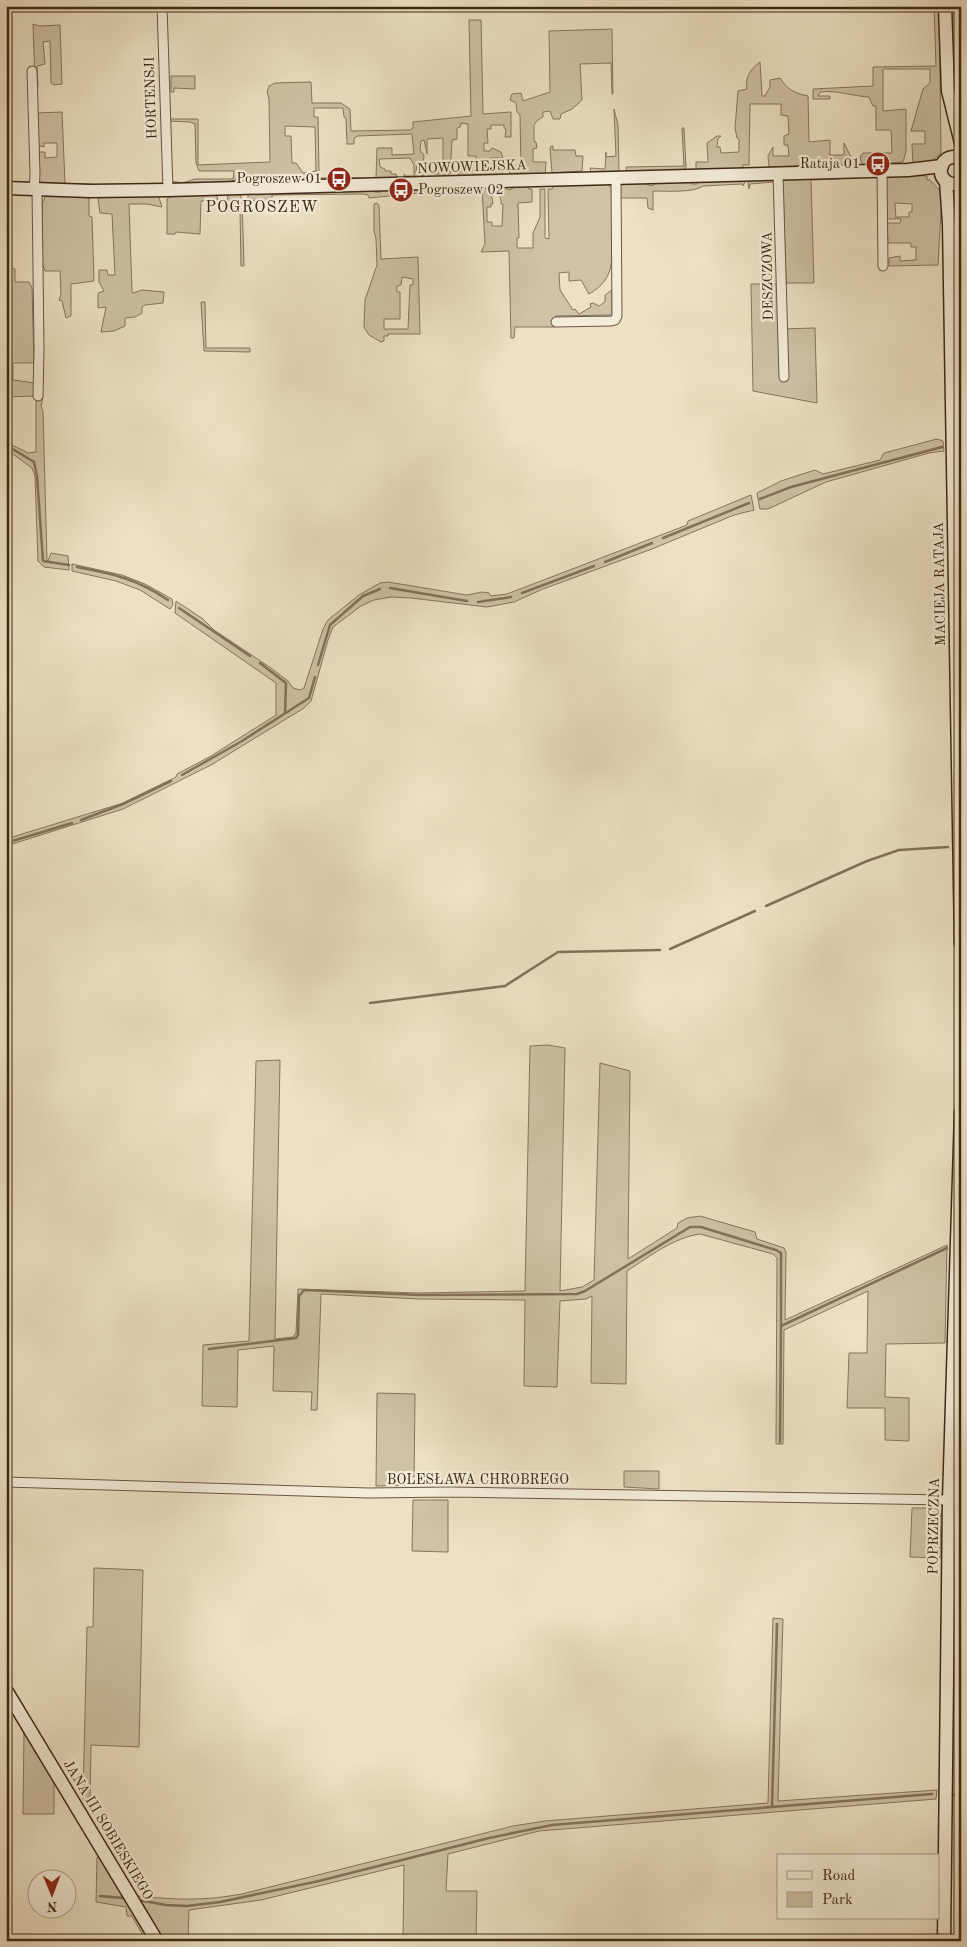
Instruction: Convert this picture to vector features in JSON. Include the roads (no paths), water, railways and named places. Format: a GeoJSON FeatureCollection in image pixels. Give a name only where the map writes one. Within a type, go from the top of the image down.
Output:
{"type":"FeatureCollection","features":[{"type":"Feature","properties":{"kind":"street","name":"HORTENSJI"},"geometry":{"type":"LineString","coordinates":[[162,6],[168,190]]}},
{"type":"Feature","properties":{"kind":"street","name":"MACIEJA RATAJA"},"geometry":{"type":"LineString","coordinates":[[945,6],[948,91],[961,143]]}},
{"type":"Feature","properties":{"kind":"street"},"geometry":{"type":"LineString","coordinates":[[32,71],[36,174],[38,396]]}},
{"type":"Feature","properties":{"kind":"street","name":"MACIEJA RATAJA"},"geometry":{"type":"LineString","coordinates":[[956,127],[954,146],[948,168],[961,944]]}},
{"type":"Feature","properties":{"kind":"street","name":"NOWOWIEJSKA"},"geometry":{"type":"LineString","coordinates":[[6,188],[90,191],[168,190],[948,168],[951,184],[961,183]]}},
{"type":"Feature","properties":{"kind":"street"},"geometry":{"type":"LineString","coordinates":[[882,170],[884,266]]}},
{"type":"Feature","properties":{"kind":"street","name":"DESZCZOWA"},"geometry":{"type":"LineString","coordinates":[[778,174],[784,378]]}},
{"type":"Feature","properties":{"kind":"street"},"geometry":{"type":"LineString","coordinates":[[556,322],[611,321],[615,320],[617,316],[616,178]]}},
{"type":"Feature","properties":{"kind":"street","name":"MACIEJA RATAJA"},"geometry":{"type":"LineString","coordinates":[[949,223],[954,198],[961,183]]}},
{"type":"Feature","properties":{"kind":"street","name":"POPRZECZNA"},"geometry":{"type":"LineString","coordinates":[[944,1941],[949,1500],[955,1454],[961,1112]]}},
{"type":"Feature","properties":{"kind":"street","name":"BOLESŁAWA CHROBREGO"},"geometry":{"type":"LineString","coordinates":[[6,1482],[368,1493],[472,1492],[949,1500]]}},
{"type":"Feature","properties":{"kind":"street","name":"JANA III SOBIESKIEGO"},"geometry":{"type":"LineString","coordinates":[[6,1690],[157,1941]]}},
{"type":"Feature","properties":{"kind":"waterway"},"geometry":{"type":"LineString","coordinates":[[951,6],[952,23]]}},
{"type":"Feature","properties":{"kind":"waterway"},"geometry":{"type":"LineString","coordinates":[[953,65],[956,84]]}},
{"type":"Feature","properties":{"kind":"waterway"},"geometry":{"type":"LineString","coordinates":[[6,445],[34,462],[37,476],[43,561],[69,565]]}},
{"type":"Feature","properties":{"kind":"waterway"},"geometry":{"type":"LineString","coordinates":[[760,499],[791,487],[942,447]]}},
{"type":"Feature","properties":{"kind":"waterway"},"geometry":{"type":"LineString","coordinates":[[663,538],[749,503]]}},
{"type":"Feature","properties":{"kind":"waterway"},"geometry":{"type":"LineString","coordinates":[[605,562],[652,543]]}},
{"type":"Feature","properties":{"kind":"waterway"},"geometry":{"type":"LineString","coordinates":[[522,593],[594,566]]}},
{"type":"Feature","properties":{"kind":"waterway"},"geometry":{"type":"LineString","coordinates":[[77,567],[125,578],[146,587],[168,600]]}},
{"type":"Feature","properties":{"kind":"waterway"},"geometry":{"type":"LineString","coordinates":[[390,588],[467,601]]}},
{"type":"Feature","properties":{"kind":"waterway"},"geometry":{"type":"LineString","coordinates":[[318,665],[330,625],[363,596],[380,589]]}},
{"type":"Feature","properties":{"kind":"waterway"},"geometry":{"type":"LineString","coordinates":[[478,602],[511,597]]}},
{"type":"Feature","properties":{"kind":"waterway"},"geometry":{"type":"LineString","coordinates":[[179,608],[250,656]]}},
{"type":"Feature","properties":{"kind":"waterway"},"geometry":{"type":"LineString","coordinates":[[260,663],[286,683],[285,713]]}},
{"type":"Feature","properties":{"kind":"waterway"},"geometry":{"type":"LineString","coordinates":[[182,775],[242,741],[309,698],[315,677]]}},
{"type":"Feature","properties":{"kind":"waterway"},"geometry":{"type":"LineString","coordinates":[[81,820],[123,804],[171,781]]}},
{"type":"Feature","properties":{"kind":"waterway"},"geometry":{"type":"LineString","coordinates":[[6,843],[72,823]]}},
{"type":"Feature","properties":{"kind":"waterway"},"geometry":{"type":"LineString","coordinates":[[766,906],[867,861],[899,850],[948,847]]}},
{"type":"Feature","properties":{"kind":"waterway"},"geometry":{"type":"LineString","coordinates":[[670,949],[755,911]]}},
{"type":"Feature","properties":{"kind":"waterway"},"geometry":{"type":"LineString","coordinates":[[370,1003],[505,986],[558,952],[660,950]]}},
{"type":"Feature","properties":{"kind":"waterway"},"geometry":{"type":"LineString","coordinates":[[209,1349],[296,1338],[298,1335],[299,1296],[304,1290],[420,1295],[577,1294],[690,1227],[701,1227],[781,1253],[781,1326],[947,1248]]}},
{"type":"Feature","properties":{"kind":"waterway"},"geometry":{"type":"LineString","coordinates":[[780,1442],[781,1326]]}},
{"type":"Feature","properties":{"kind":"waterway"},"geometry":{"type":"LineString","coordinates":[[955,1552],[956,1465]]}},
{"type":"Feature","properties":{"kind":"waterway"},"geometry":{"type":"LineString","coordinates":[[772,1807],[777,1624]]}},
{"type":"Feature","properties":{"kind":"waterway"},"geometry":{"type":"LineString","coordinates":[[139,1900],[166,1905],[187,1906],[220,1902],[319,1881],[489,1838],[552,1825],[932,1794]]}},
{"type":"Feature","properties":{"kind":"waterway"},"geometry":{"type":"LineString","coordinates":[[952,1795],[961,1794]]}},
{"type":"Feature","properties":{"kind":"waterway"},"geometry":{"type":"LineString","coordinates":[[100,1896],[123,1898]]}},
{"type":"Feature","properties":{"kind":"waterway"},"geometry":{"type":"LineString","coordinates":[[950,1925],[950,1941]]}},
{"type":"Feature","properties":{"kind":"place","name":"Rataja 01"},"geometry":{"type":"Point","coordinates":[878,164]}},
{"type":"Feature","properties":{"kind":"place","name":"Pogroszew 01"},"geometry":{"type":"Point","coordinates":[339,179]}},
{"type":"Feature","properties":{"kind":"place","name":"Pogroszew 02"},"geometry":{"type":"Point","coordinates":[401,190]}},
{"type":"Feature","properties":{"kind":"district","name":"POGROSZEW"},"geometry":{"type":"Point","coordinates":[262,208]}}]}
